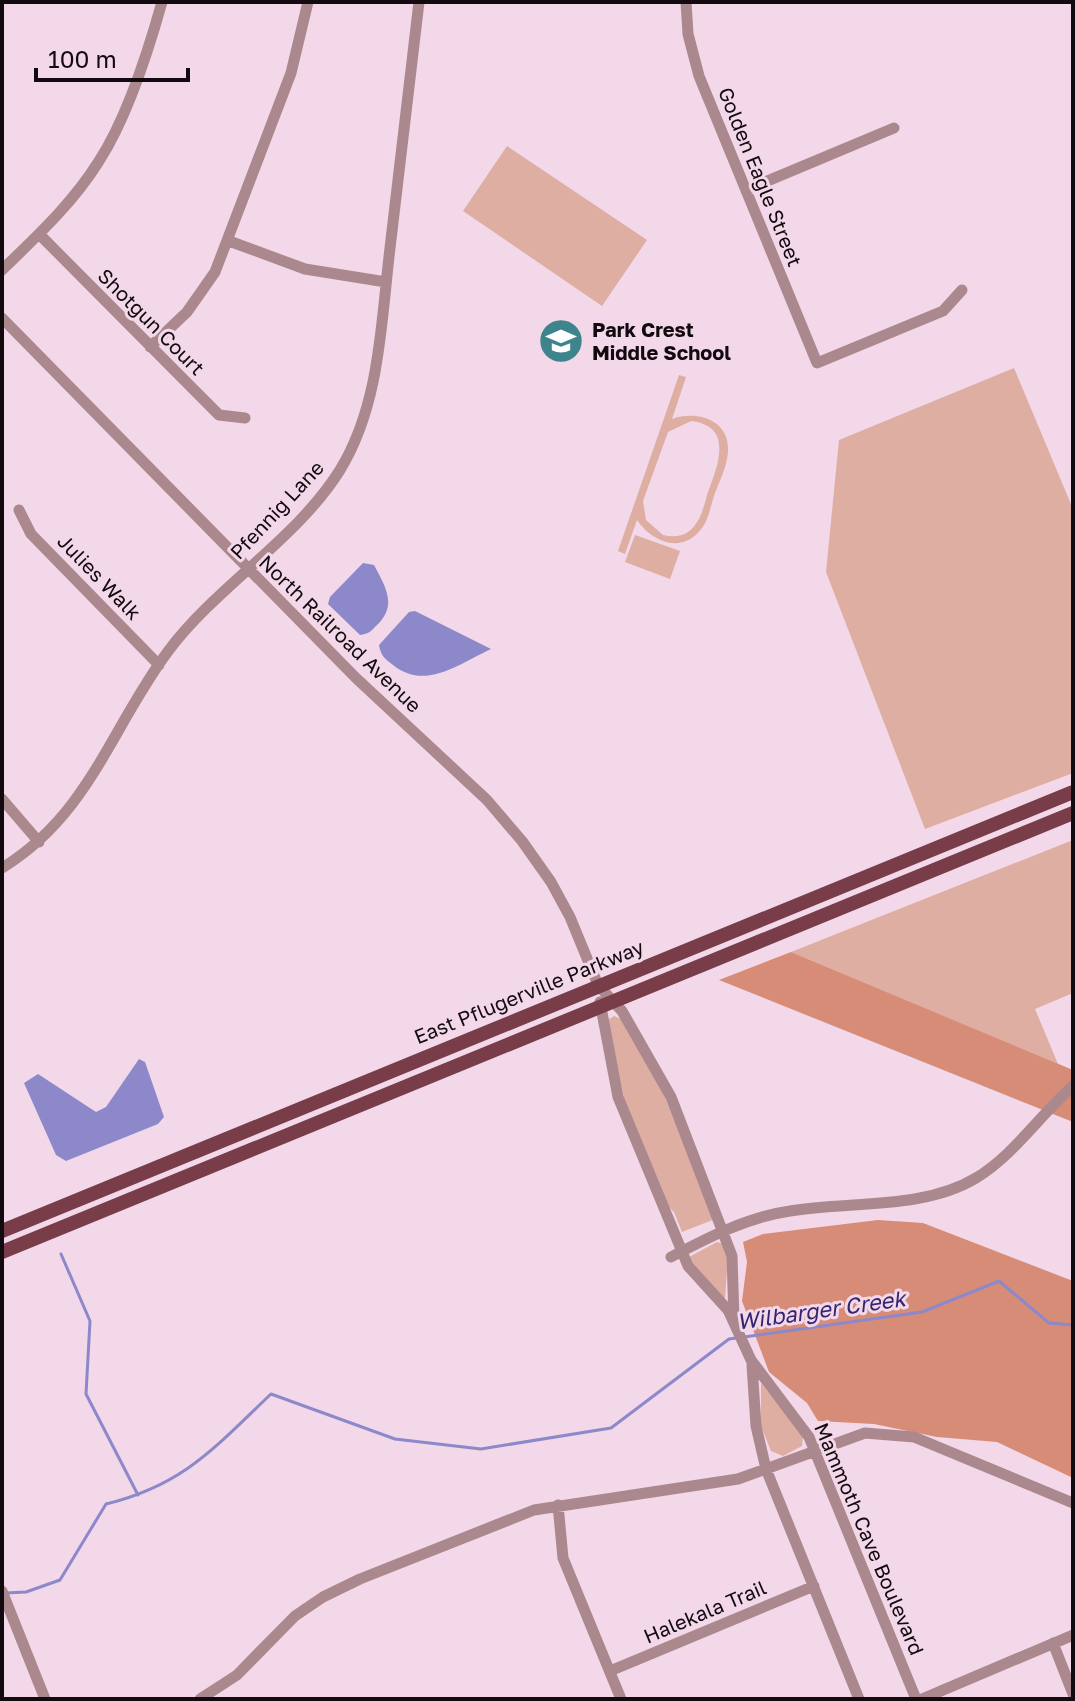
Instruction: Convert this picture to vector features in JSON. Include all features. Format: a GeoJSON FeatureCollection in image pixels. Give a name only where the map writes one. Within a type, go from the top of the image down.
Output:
{"type":"FeatureCollection","features":[{"type":"Feature","properties":{"kind":"main road","name":"East Pflugerville Parkway"},"geometry":{"type":"LineString","coordinates":[[2,1231],[1073,792]]}},
{"type":"Feature","properties":{"kind":"main road","name":"East Pflugerville Parkway"},"geometry":{"type":"LineString","coordinates":[[2,1252],[1073,813]]}},
{"type":"Feature","properties":{"kind":"street"},"geometry":{"type":"LineString","coordinates":[[2,270],[77,192],[105,151],[162,2]]}},
{"type":"Feature","properties":{"kind":"street"},"geometry":{"type":"LineString","coordinates":[[150,347],[197,299],[229,241],[291,73],[308,2]]}},
{"type":"Feature","properties":{"kind":"street","name":"Pfennig Lane"},"geometry":{"type":"LineString","coordinates":[[2,868],[39,842],[86,789],[159,665],[197,618],[324,492],[354,446],[373,382],[419,2]]}},
{"type":"Feature","properties":{"kind":"street","name":"Golden Eagle Street"},"geometry":{"type":"LineString","coordinates":[[686,2],[688,34],[699,76],[817,363],[943,311],[962,290]]}},
{"type":"Feature","properties":{"kind":"street"},"geometry":{"type":"LineString","coordinates":[[746,190],[894,128]]}},
{"type":"Feature","properties":{"kind":"street","name":"Shotgun Court"},"geometry":{"type":"LineString","coordinates":[[39,234],[219,415],[245,418]]}},
{"type":"Feature","properties":{"kind":"street"},"geometry":{"type":"LineString","coordinates":[[229,241],[305,269],[386,282]]}},
{"type":"Feature","properties":{"kind":"street","name":"North Railroad Avenue"},"geometry":{"type":"LineString","coordinates":[[2,318],[247,569],[487,800],[551,882],[579,934],[598,985]]}},
{"type":"Feature","properties":{"kind":"street","name":"Julies Walk"},"geometry":{"type":"LineString","coordinates":[[19,510],[31,534],[159,665]]}},
{"type":"Feature","properties":{"kind":"street"},"geometry":{"type":"LineString","coordinates":[[2,799],[39,842]]}},
{"type":"Feature","properties":{"kind":"street","name":"Mammoth Cave Boulevard"},"geometry":{"type":"LineString","coordinates":[[598,985],[607,1005],[621,1105],[677,1254],[734,1319],[751,1360],[798,1418],[815,1451],[916,1699]]}},
{"type":"Feature","properties":{"kind":"street","name":"Mammoth Cave Boulevard"},"geometry":{"type":"LineString","coordinates":[[607,1005],[643,1045],[671,1097],[732,1256],[734,1319]]}},
{"type":"Feature","properties":{"kind":"street"},"geometry":{"type":"LineString","coordinates":[[677,1254],[723,1231],[777,1213],[920,1196],[961,1186],[999,1161],[1073,1086]]}},
{"type":"Feature","properties":{"kind":"street"},"geometry":{"type":"LineString","coordinates":[[233,1135],[241,1154]]}},
{"type":"Feature","properties":{"kind":"street","name":"Mammoth Cave Boulevard"},"geometry":{"type":"LineString","coordinates":[[751,1360],[756,1426],[766,1469],[859,1699]]}},
{"type":"Feature","properties":{"kind":"street"},"geometry":{"type":"LineString","coordinates":[[200,1699],[237,1675],[295,1616],[323,1597],[483,1530],[558,1505],[726,1481],[865,1433],[896,1433],[914,1437],[1073,1503]]}},
{"type":"Feature","properties":{"kind":"street"},"geometry":{"type":"LineString","coordinates":[[558,1505],[563,1558],[621,1699]]}},
{"type":"Feature","properties":{"kind":"street","name":"Halekala Trail"},"geometry":{"type":"LineString","coordinates":[[610,1671],[814,1586]]}},
{"type":"Feature","properties":{"kind":"street"},"geometry":{"type":"LineString","coordinates":[[2,1591],[45,1699]]}},
{"type":"Feature","properties":{"kind":"street"},"geometry":{"type":"LineString","coordinates":[[922,1699],[1073,1635]]}},
{"type":"Feature","properties":{"kind":"street"},"geometry":{"type":"LineString","coordinates":[[1053,1643],[1073,1694]]}},
{"type":"Feature","properties":{"kind":"shaded area"},"geometry":{"type":"Polygon","coordinates":[[[507,146],[647,240],[602,306],[463,211],[507,146]]]}},
{"type":"Feature","properties":{"kind":"shaded area"},"geometry":{"type":"Polygon","coordinates":[[[1014,368],[1073,509],[1073,773],[925,829],[826,572],[839,440],[1014,368]]]}},
{"type":"Feature","properties":{"kind":"shaded area"},"geometry":{"type":"Polygon","coordinates":[[[679,375],[686,377],[672,419],[691,416],[710,420],[723,432],[727,441],[726,462],[706,520],[694,536],[677,543],[659,539],[637,520],[625,554],[618,551],[679,375]],[[691,421],[668,432],[643,501],[646,520],[663,535],[685,534],[701,514],[716,470],[719,448],[713,430],[691,421]]]}},
{"type":"Feature","properties":{"kind":"shaded area"},"geometry":{"type":"Polygon","coordinates":[[[635,535],[680,551],[670,579],[625,562],[635,535]]]}},
{"type":"Feature","properties":{"kind":"shaded area"},"geometry":{"type":"Polygon","coordinates":[[[363,563],[374,565],[388,595],[388,603],[377,625],[360,635],[328,604],[330,597],[363,563]]]}},
{"type":"Feature","properties":{"kind":"shaded area"},"geometry":{"type":"Polygon","coordinates":[[[415,611],[491,649],[442,672],[417,676],[405,672],[385,658],[379,645],[409,612],[415,611]]]}},
{"type":"Feature","properties":{"kind":"shaded area"},"geometry":{"type":"Polygon","coordinates":[[[1073,840],[1073,993],[1035,1009],[1058,1064],[791,952],[1073,840]]]}},
{"type":"Feature","properties":{"kind":"shaded area"},"geometry":{"type":"Polygon","coordinates":[[[791,952],[1073,1070],[1073,1122],[719,980],[791,952]]]}},
{"type":"Feature","properties":{"kind":"shaded area"},"geometry":{"type":"Polygon","coordinates":[[[614,1016],[621,1019],[664,1095],[715,1219],[682,1232],[674,1212],[665,1203],[625,1103],[608,1020],[614,1016]]]}},
{"type":"Feature","properties":{"kind":"shaded area"},"geometry":{"type":"Polygon","coordinates":[[[139,1059],[145,1062],[164,1117],[158,1124],[66,1161],[56,1155],[24,1083],[38,1074],[96,1112],[106,1107],[139,1059]]]}},
{"type":"Feature","properties":{"kind":"shaded area"},"geometry":{"type":"Polygon","coordinates":[[[878,1220],[923,1223],[1073,1281],[1073,1478],[997,1442],[937,1437],[874,1424],[818,1421],[807,1403],[769,1372],[742,1301],[747,1262],[743,1242],[763,1234],[878,1220]]]}},
{"type":"Feature","properties":{"kind":"shaded area"},"geometry":{"type":"Polygon","coordinates":[[[717,1242],[723,1244],[728,1257],[725,1299],[700,1278],[689,1257],[717,1242]]]}},
{"type":"Feature","properties":{"kind":"shaded area"},"geometry":{"type":"Polygon","coordinates":[[[761,1383],[803,1436],[802,1446],[783,1456],[771,1451],[761,1426],[761,1383]]]}},
{"type":"Feature","properties":{"kind":"waterway"},"geometry":{"type":"LineString","coordinates":[[61,1254],[90,1321],[86,1394],[138,1495]]}},
{"type":"Feature","properties":{"kind":"waterway","name":"Wilbarger Creek"},"geometry":{"type":"LineString","coordinates":[[744,1337],[922,1312],[999,1281],[1049,1323],[1073,1325]]}},
{"type":"Feature","properties":{"kind":"waterway","name":"Wilbarger Creek"},"geometry":{"type":"LineString","coordinates":[[6,1593],[26,1592],[60,1580],[106,1504],[133,1496],[178,1475],[215,1447],[271,1394],[395,1439],[481,1449],[611,1428],[729,1339],[736,1338]]}},
{"type":"Feature","properties":{"kind":"place","name":"Park Crest Middle School"},"geometry":{"type":"Point","coordinates":[561,341]}}]}
